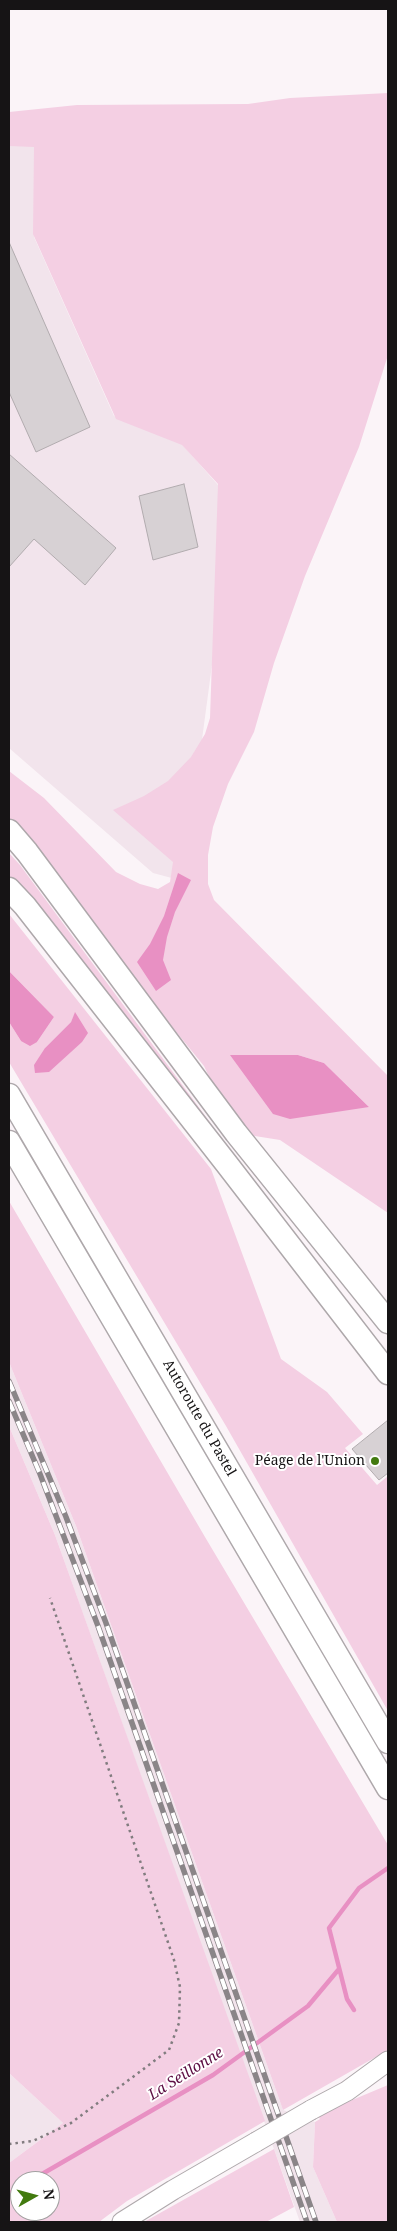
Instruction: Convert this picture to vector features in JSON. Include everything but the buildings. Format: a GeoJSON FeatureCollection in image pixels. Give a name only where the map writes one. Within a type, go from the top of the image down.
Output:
{"type":"FeatureCollection","features":[{"type":"Feature","properties":{"kind":"highway"},"geometry":{"type":"LineString","coordinates":[[9,831],[27,852],[236,1133],[388,1322]]}},
{"type":"Feature","properties":{"kind":"highway"},"geometry":{"type":"LineString","coordinates":[[9,889],[25,906],[388,1373]]}},
{"type":"Feature","properties":{"kind":"highway","name":"Autoroute du Pastel"},"geometry":{"type":"LineString","coordinates":[[9,1095],[388,1742]]}},
{"type":"Feature","properties":{"kind":"highway","name":"Autoroute du Pastel"},"geometry":{"type":"LineString","coordinates":[[9,1142],[388,1788]]}},
{"type":"Feature","properties":{"kind":"main road"},"geometry":{"type":"LineString","coordinates":[[122,2222],[173,2190],[347,2090],[388,2061]]}},
{"type":"Feature","properties":{"kind":"main road"},"geometry":{"type":"LineString","coordinates":[[347,2090],[388,2077]]}},
{"type":"Feature","properties":{"kind":"path"},"geometry":{"type":"LineString","coordinates":[[9,2144],[33,2142],[71,2123],[169,2050],[179,2023],[180,1988],[174,1960],[50,1598]]}},
{"type":"Feature","properties":{"kind":"shaded area"},"geometry":{"type":"Polygon","coordinates":[[[388,93],[388,355],[359,447],[305,576],[274,663],[254,732],[228,784],[213,827],[208,855],[208,884],[214,900],[388,1076],[388,1213],[280,1140],[236,1133],[204,1066],[9,827],[9,771],[44,798],[116,872],[140,884],[158,889],[170,882],[173,862],[113,810],[144,796],[168,781],[191,757],[205,734],[210,718],[218,484],[182,445],[116,419],[33,234],[34,147],[9,146],[9,112],[77,105],[248,104],[290,98],[388,93]],[[231,1055],[369,1107],[324,1063],[298,1055],[231,1055]]]}},
{"type":"Feature","properties":{"kind":"shaded area"},"geometry":{"type":"Polygon","coordinates":[[[35,123],[34,237],[114,416],[180,442],[218,485],[220,550],[214,650],[183,881],[153,873],[9,748],[9,125],[35,123]]]}},
{"type":"Feature","properties":{"kind":"shaded area"},"geometry":{"type":"Polygon","coordinates":[[[9,853],[20,865],[237,1159],[9,879],[9,853]]]}},
{"type":"Feature","properties":{"kind":"shaded area"},"geometry":{"type":"Polygon","coordinates":[[[178,873],[191,880],[175,912],[167,937],[163,960],[171,980],[156,991],[137,962],[150,944],[164,916],[178,873]]]}},
{"type":"Feature","properties":{"kind":"shaded area"},"geometry":{"type":"Polygon","coordinates":[[[9,914],[211,1169],[281,1359],[327,1392],[363,1434],[345,1448],[377,1485],[388,1476],[388,1711],[226,1426],[9,1062],[9,1022],[21,1041],[37,1042],[54,1017],[9,971],[9,914]],[[75,1013],[71,1022],[45,1048],[82,1042],[75,1013]]]}},
{"type":"Feature","properties":{"kind":"shaded area"},"geometry":{"type":"Polygon","coordinates":[[[9,971],[54,1017],[37,1042],[30,1046],[21,1041],[9,1022],[9,971]]]}},
{"type":"Feature","properties":{"kind":"shaded area"},"geometry":{"type":"Polygon","coordinates":[[[75,1012],[88,1033],[82,1042],[49,1072],[35,1073],[34,1065],[45,1048],[71,1022],[75,1012]]]}},
{"type":"Feature","properties":{"kind":"shaded area"},"geometry":{"type":"Polygon","coordinates":[[[230,1055],[298,1055],[324,1063],[369,1107],[290,1119],[273,1114],[230,1055]]]}},
{"type":"Feature","properties":{"kind":"shaded area"},"geometry":{"type":"Polygon","coordinates":[[[9,1201],[388,1845],[388,2050],[283,2110],[76,1526],[9,1362],[9,1201]]]}},
{"type":"Feature","properties":{"kind":"shaded area"},"geometry":{"type":"Polygon","coordinates":[[[9,1362],[76,1526],[283,2110],[315,2122],[313,2167],[337,2222],[300,2222],[55,1535],[9,1426],[9,1362]]]}},
{"type":"Feature","properties":{"kind":"shaded area"},"geometry":{"type":"Polygon","coordinates":[[[9,1426],[55,1535],[265,2121],[127,2201],[99,2222],[9,2222],[9,2163],[63,2123],[9,2073],[9,1426]]]}},
{"type":"Feature","properties":{"kind":"shaded area"},"geometry":{"type":"Polygon","coordinates":[[[9,2073],[63,2123],[9,2163],[9,2073]]]}},
{"type":"Feature","properties":{"kind":"shaded area"},"geometry":{"type":"Polygon","coordinates":[[[388,2085],[388,2222],[337,2222],[313,2167],[315,2122],[320,2119],[318,2116],[326,2111],[388,2085]]]}},
{"type":"Feature","properties":{"kind":"shaded area"},"geometry":{"type":"Polygon","coordinates":[[[274,2149],[294,2207],[266,2222],[144,2222],[274,2149]]]}},
{"type":"Feature","properties":{"kind":"waterway"},"geometry":{"type":"LineString","coordinates":[[354,2010],[347,1999],[329,1928],[359,1888],[388,1868]]}},
{"type":"Feature","properties":{"kind":"waterway","name":"La Seillonne"},"geometry":{"type":"LineString","coordinates":[[47,2171],[213,2075],[308,2006],[339,1969]]}},
{"type":"Feature","properties":{"kind":"railway"},"geometry":{"type":"LineString","coordinates":[[9,1381],[66,1517],[106,1623],[316,2222]]}},
{"type":"Feature","properties":{"kind":"railway"},"geometry":{"type":"LineString","coordinates":[[9,1401],[40,1474],[98,1626],[307,2222]]}},
{"type":"Feature","properties":{"kind":"place","name":"Péage de l'Union"},"geometry":{"type":"Point","coordinates":[375,1461]}}]}
